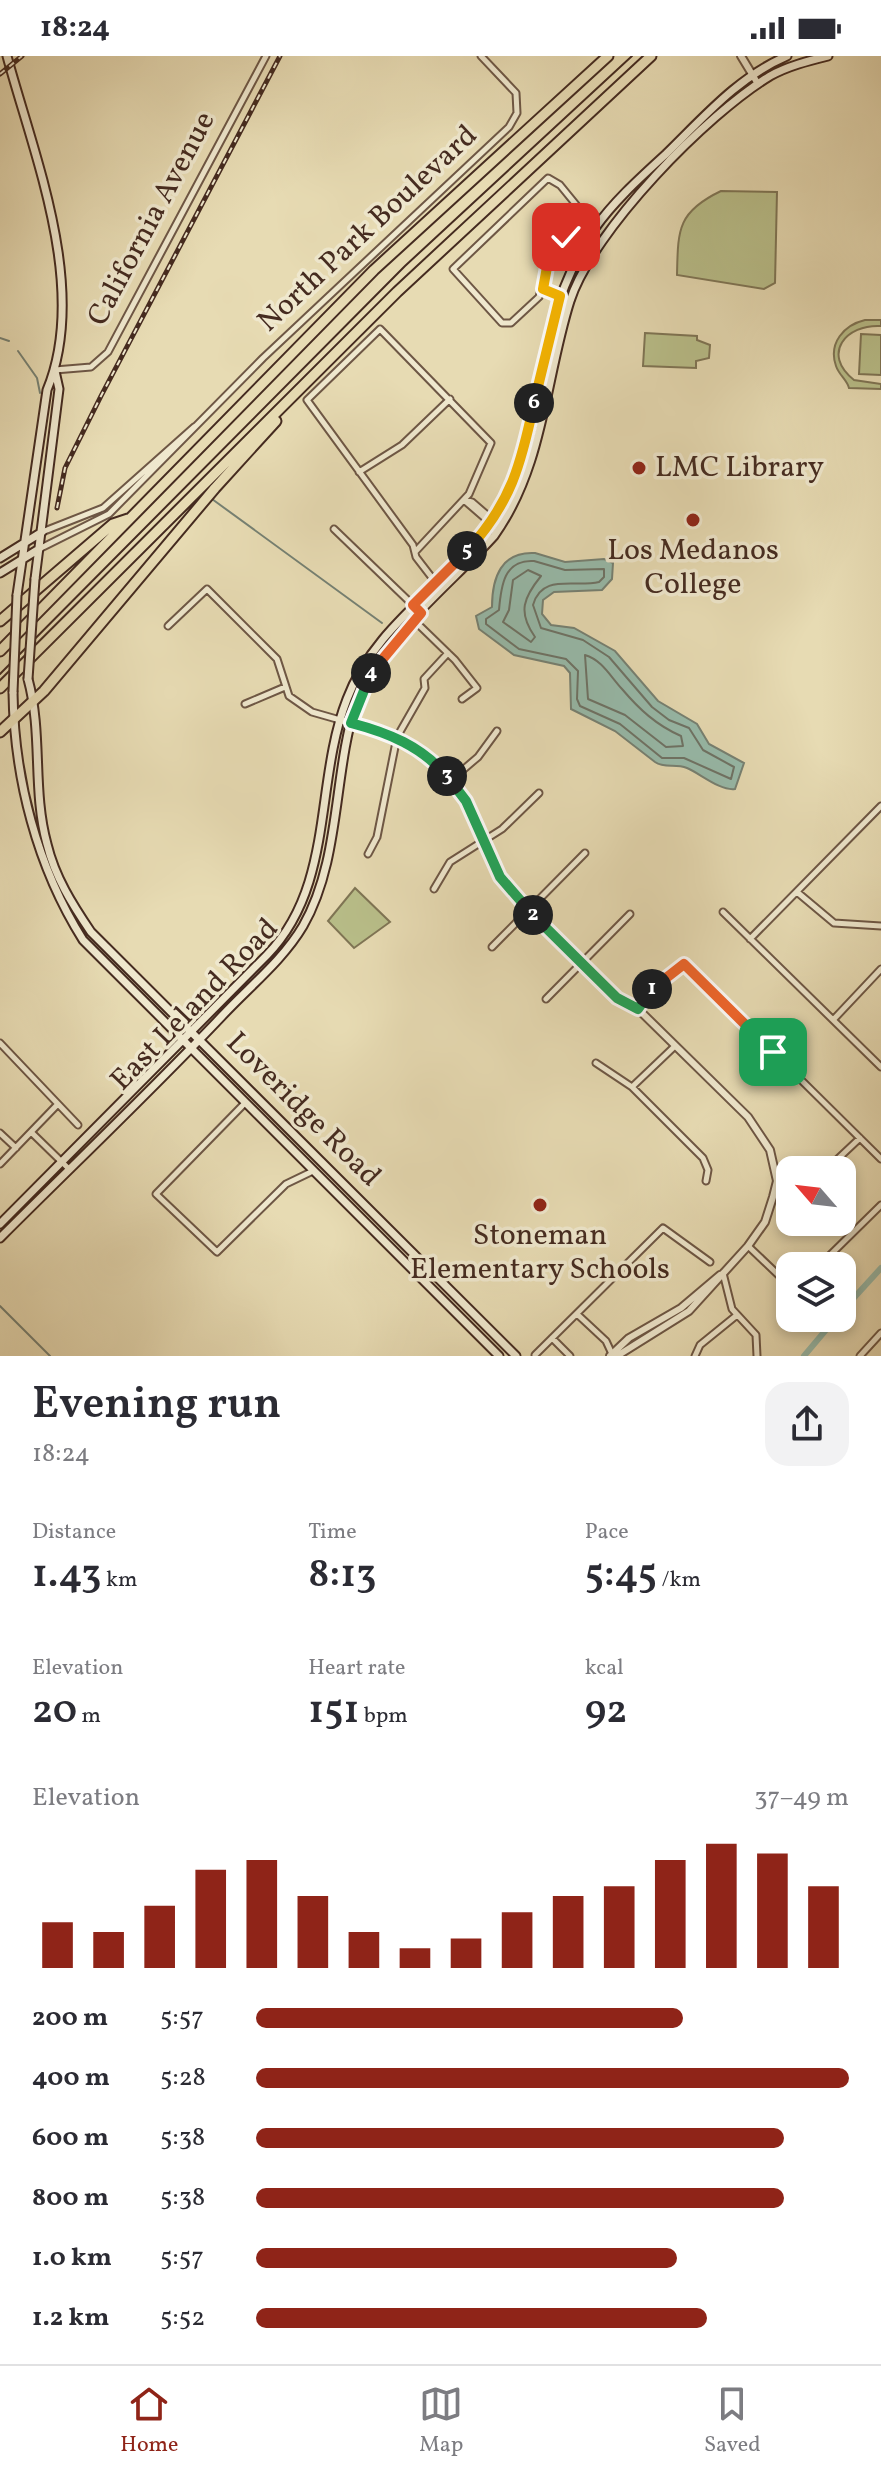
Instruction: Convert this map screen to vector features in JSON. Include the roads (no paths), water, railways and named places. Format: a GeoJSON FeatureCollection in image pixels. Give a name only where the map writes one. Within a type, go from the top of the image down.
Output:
{"type":"FeatureCollection","features":[{"type":"Feature","properties":{"kind":"highway"},"geometry":{"type":"LineString","coordinates":[[0,651],[374,270],[608,56]]}},
{"type":"Feature","properties":{"kind":"highway"},"geometry":{"type":"LineString","coordinates":[[0,688],[397,292],[651,56]]}},
{"type":"Feature","properties":{"kind":"highway"},"geometry":{"type":"LineString","coordinates":[[0,732],[34,699],[215,488],[296,400],[305,384]]}},
{"type":"Feature","properties":{"kind":"highway"},"geometry":{"type":"LineString","coordinates":[[0,621],[113,524],[131,518]]}},
{"type":"Feature","properties":{"kind":"main road","name":"Loveridge Road"},"geometry":{"type":"LineString","coordinates":[[7,56],[58,249],[62,318],[55,370],[47,390],[17,595],[14,719],[38,849],[67,915],[95,954],[499,1356]]}},
{"type":"Feature","properties":{"kind":"main road","name":"East Leland Road"},"geometry":{"type":"LineString","coordinates":[[0,1224],[274,948],[299,911],[315,861],[340,720],[361,669],[413,605],[493,520],[513,486],[560,296],[583,248],[608,212],[723,98],[752,74],[787,56]]}},
{"type":"Feature","properties":{"kind":"main road","name":"East Leland Road"},"geometry":{"type":"LineString","coordinates":[[0,1238],[191,1049],[286,949],[307,918],[322,874],[351,723],[370,675],[421,613],[501,526],[522,490],[532,463],[571,300],[589,257],[617,218],[698,136],[758,84],[788,67],[828,56]]}},
{"type":"Feature","properties":{"kind":"main road"},"geometry":{"type":"LineString","coordinates":[[692,128],[698,136]]}},
{"type":"Feature","properties":{"kind":"main road","name":"Loveridge Road"},"geometry":{"type":"LineString","coordinates":[[55,370],[59,389],[35,579],[28,679],[34,699],[41,810],[46,843],[58,879],[91,932],[516,1356]]}},
{"type":"Feature","properties":{"kind":"main road"},"geometry":{"type":"LineString","coordinates":[[0,558],[42,532]]}},
{"type":"Feature","properties":{"kind":"main road"},"geometry":{"type":"LineString","coordinates":[[0,573],[39,549]]}},
{"type":"Feature","properties":{"kind":"main road"},"geometry":{"type":"LineString","coordinates":[[367,1223],[377,1219]]}},
{"type":"Feature","properties":{"kind":"street","name":"California Avenue"},"geometry":{"type":"LineString","coordinates":[[55,370],[91,367],[108,352],[266,56]]}},
{"type":"Feature","properties":{"kind":"street","name":"North Park Boulevard"},"geometry":{"type":"LineString","coordinates":[[39,549],[109,514],[195,427],[513,122],[518,106],[516,93],[481,56]]}},
{"type":"Feature","properties":{"kind":"street"},"geometry":{"type":"LineString","coordinates":[[741,56],[758,84]]}},
{"type":"Feature","properties":{"kind":"street"},"geometry":{"type":"LineString","coordinates":[[548,178],[560,185],[582,212],[567,228],[565,242],[547,267],[543,289],[511,323],[502,323],[453,269],[548,178]]}},
{"type":"Feature","properties":{"kind":"street"},"geometry":{"type":"LineString","coordinates":[[543,289],[571,300]]}},
{"type":"Feature","properties":{"kind":"street"},"geometry":{"type":"LineString","coordinates":[[415,552],[464,500],[491,443],[380,329],[307,400],[436,583]]}},
{"type":"Feature","properties":{"kind":"street"},"geometry":{"type":"LineString","coordinates":[[359,472],[402,445],[450,399]]}},
{"type":"Feature","properties":{"kind":"street","name":"North Park Boulevard"},"geometry":{"type":"LineString","coordinates":[[42,532],[103,508],[187,430],[195,427]]}},
{"type":"Feature","properties":{"kind":"street"},"geometry":{"type":"LineString","coordinates":[[464,500],[472,502],[501,526]]}},
{"type":"Feature","properties":{"kind":"street"},"geometry":{"type":"LineString","coordinates":[[334,529],[421,613]]}},
{"type":"Feature","properties":{"kind":"street"},"geometry":{"type":"LineString","coordinates":[[168,626],[207,589],[277,659],[285,687],[300,705],[397,737],[437,764],[466,801],[500,877],[581,964],[617,998],[638,1009],[758,1127],[770,1150],[776,1177]]}},
{"type":"Feature","properties":{"kind":"street"},"geometry":{"type":"LineString","coordinates":[[421,627],[477,688],[462,699]]}},
{"type":"Feature","properties":{"kind":"street"},"geometry":{"type":"LineString","coordinates":[[368,854],[377,837],[397,737],[425,688],[424,679],[448,653]]}},
{"type":"Feature","properties":{"kind":"street"},"geometry":{"type":"LineString","coordinates":[[245,704],[285,687]]}},
{"type":"Feature","properties":{"kind":"street"},"geometry":{"type":"LineString","coordinates":[[451,780],[478,757],[497,731]]}},
{"type":"Feature","properties":{"kind":"street"},"geometry":{"type":"LineString","coordinates":[[434,889],[450,862],[502,829],[539,793]]}},
{"type":"Feature","properties":{"kind":"street"},"geometry":{"type":"LineString","coordinates":[[750,939],[881,806]]}},
{"type":"Feature","properties":{"kind":"street"},"geometry":{"type":"LineString","coordinates":[[492,947],[585,853]]}},
{"type":"Feature","properties":{"kind":"street"},"geometry":{"type":"LineString","coordinates":[[797,892],[834,923],[881,926]]}},
{"type":"Feature","properties":{"kind":"street"},"geometry":{"type":"LineString","coordinates":[[723,912],[881,1066]]}},
{"type":"Feature","properties":{"kind":"street"},"geometry":{"type":"LineString","coordinates":[[546,999],[630,914]]}},
{"type":"Feature","properties":{"kind":"street"},"geometry":{"type":"LineString","coordinates":[[638,1009],[666,975],[684,964],[881,1159]]}},
{"type":"Feature","properties":{"kind":"street"},"geometry":{"type":"LineString","coordinates":[[833,1020],[881,969]]}},
{"type":"Feature","properties":{"kind":"street"},"geometry":{"type":"LineString","coordinates":[[0,1043],[78,1125]]}},
{"type":"Feature","properties":{"kind":"street"},"geometry":{"type":"LineString","coordinates":[[632,1087],[675,1046]]}},
{"type":"Feature","properties":{"kind":"street"},"geometry":{"type":"LineString","coordinates":[[596,1063],[632,1087],[703,1158],[708,1170],[706,1181]]}},
{"type":"Feature","properties":{"kind":"street"},"geometry":{"type":"LineString","coordinates":[[245,1103],[156,1194],[217,1252],[286,1184],[315,1170]]}},
{"type":"Feature","properties":{"kind":"street"},"geometry":{"type":"LineString","coordinates":[[0,1164],[57,1105]]}},
{"type":"Feature","properties":{"kind":"street"},"geometry":{"type":"LineString","coordinates":[[31,1132],[69,1169]]}},
{"type":"Feature","properties":{"kind":"street"},"geometry":{"type":"LineString","coordinates":[[0,1133],[16,1148]]}},
{"type":"Feature","properties":{"kind":"street"},"geometry":{"type":"LineString","coordinates":[[841,1156],[860,1138]]}},
{"type":"Feature","properties":{"kind":"street"},"geometry":{"type":"LineString","coordinates":[[577,1314],[603,1340],[612,1354],[689,1311],[748,1246],[765,1222],[776,1184]]}},
{"type":"Feature","properties":{"kind":"street"},"geometry":{"type":"LineString","coordinates":[[833,1252],[881,1205]]}},
{"type":"Feature","properties":{"kind":"street"},"geometry":{"type":"LineString","coordinates":[[535,1355],[663,1228],[710,1262]]}},
{"type":"Feature","properties":{"kind":"street"},"geometry":{"type":"LineString","coordinates":[[748,1246],[776,1273]]}},
{"type":"Feature","properties":{"kind":"street"},"geometry":{"type":"LineString","coordinates":[[723,1273],[737,1315],[756,1335],[757,1356]]}},
{"type":"Feature","properties":{"kind":"street"},"geometry":{"type":"LineString","coordinates":[[695,1356],[700,1345],[737,1315]]}},
{"type":"Feature","properties":{"kind":"street"},"geometry":{"type":"LineString","coordinates":[[860,1356],[881,1333]]}},
{"type":"Feature","properties":{"kind":"street"},"geometry":{"type":"LineString","coordinates":[[552,1338],[570,1356]]}},
{"type":"Feature","properties":{"kind":"water"},"geometry":{"type":"Polygon","coordinates":[[[535,553],[565,562],[604,559],[613,563],[612,579],[602,590],[554,592],[543,600],[542,614],[551,625],[574,628],[615,651],[658,701],[697,724],[709,744],[744,763],[735,789],[717,785],[687,768],[655,762],[615,731],[571,709],[570,673],[564,666],[514,655],[479,629],[476,616],[492,607],[494,586],[501,568],[514,557],[535,553]]]}},
{"type":"Feature","properties":{"kind":"waterway"},"geometry":{"type":"LineString","coordinates":[[0,338],[9,341]]}},
{"type":"Feature","properties":{"kind":"waterway"},"geometry":{"type":"LineString","coordinates":[[18,351],[37,378],[40,393]]}},
{"type":"Feature","properties":{"kind":"waterway"},"geometry":{"type":"LineString","coordinates":[[212,499],[382,623]]}},
{"type":"Feature","properties":{"kind":"waterway"},"geometry":{"type":"LineString","coordinates":[[856,1296],[881,1268]]}},
{"type":"Feature","properties":{"kind":"waterway"},"geometry":{"type":"LineString","coordinates":[[0,1306],[50,1356]]}},
{"type":"Feature","properties":{"kind":"waterway"},"geometry":{"type":"LineString","coordinates":[[804,1356],[824,1332]]}},
{"type":"Feature","properties":{"kind":"tram line"},"geometry":{"type":"LineString","coordinates":[[0,674],[405,266],[632,56]]}},
{"type":"Feature","properties":{"kind":"railway"},"geometry":{"type":"LineString","coordinates":[[0,74],[22,56]]}},
{"type":"Feature","properties":{"kind":"railway"},"geometry":{"type":"LineString","coordinates":[[57,508],[65,468],[280,56]]}},
{"type":"Feature","properties":{"kind":"place","name":"LMC Library"},"geometry":{"type":"Point","coordinates":[639,468]}},
{"type":"Feature","properties":{"kind":"place","name":"Los Medanos College"},"geometry":{"type":"Point","coordinates":[693,520]}},
{"type":"Feature","properties":{"kind":"place","name":"Stoneman Elementary Schools"},"geometry":{"type":"Point","coordinates":[540,1205]}}]}
